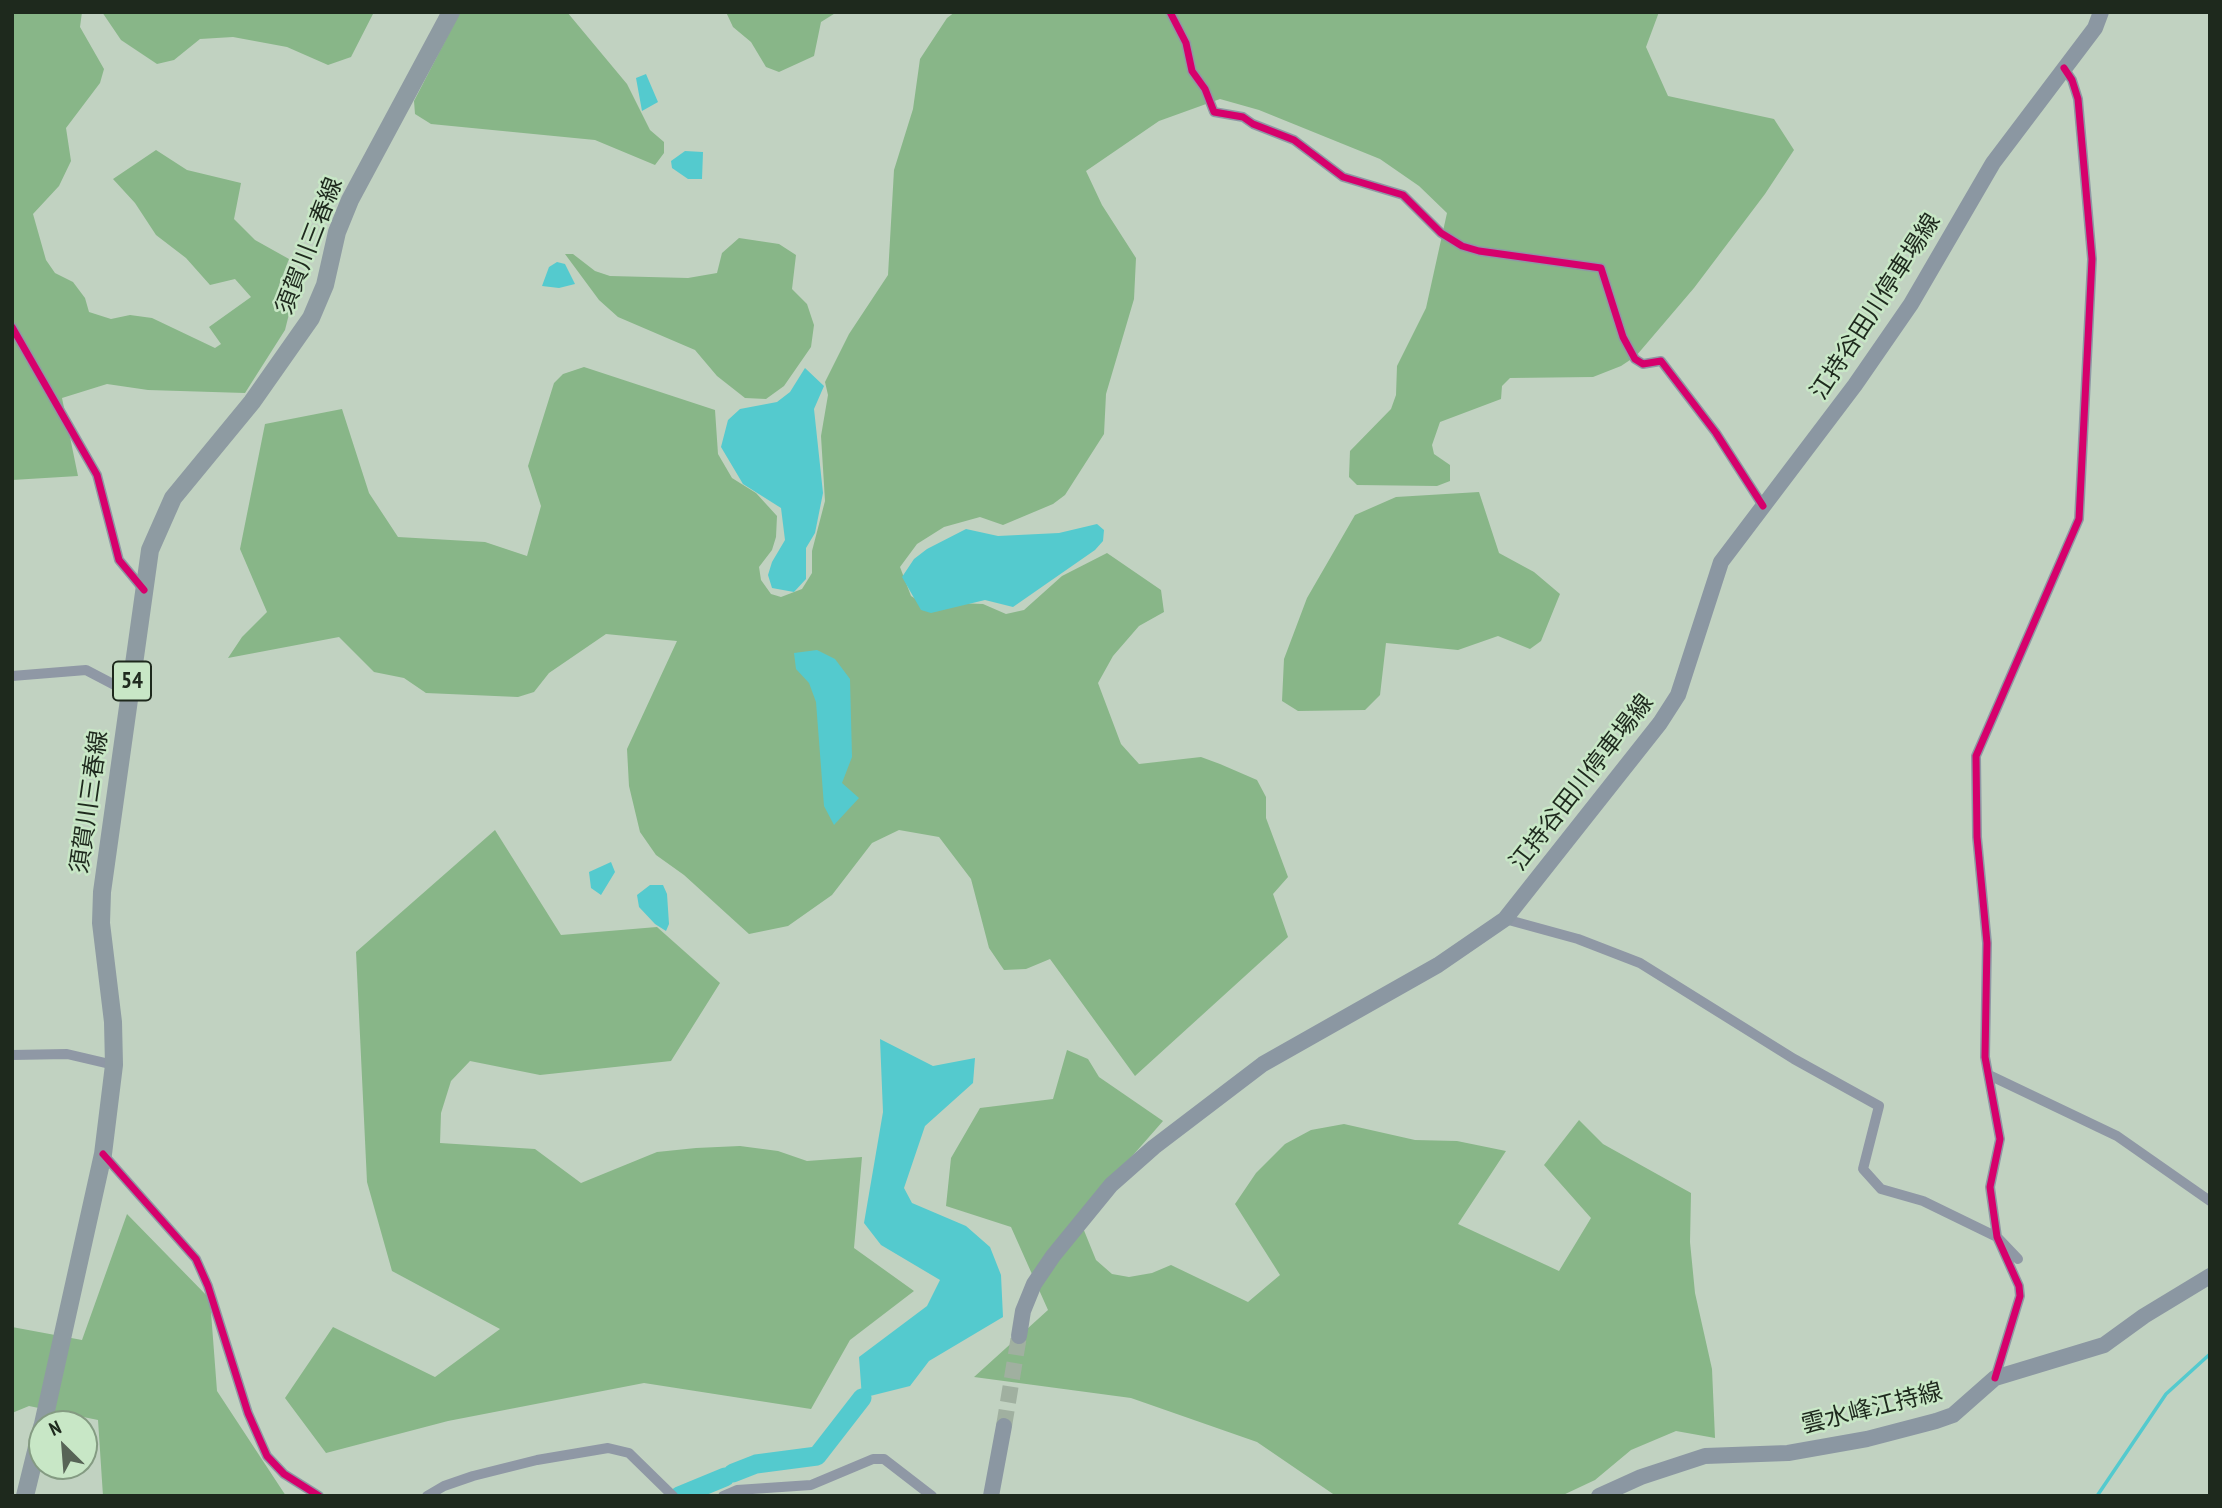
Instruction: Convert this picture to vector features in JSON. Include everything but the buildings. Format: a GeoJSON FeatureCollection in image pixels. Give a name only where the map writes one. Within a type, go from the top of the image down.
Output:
{"type":"FeatureCollection","features":[{"type":"Feature","properties":{"kind":"main road","name":"須賀川三春線"},"geometry":{"type":"LineString","coordinates":[[45,1410],[103,1154],[114,1065],[101,912],[150,550],[173,498],[252,402],[311,318],[325,285],[346,209],[451,12]]}},
{"type":"Feature","properties":{"kind":"main road","name":"江持谷田川停車場線"},"geometry":{"type":"LineString","coordinates":[[1018,1336],[1023,1311],[1034,1284],[1053,1256],[1111,1185],[1154,1147],[1263,1064],[1438,965],[1505,919],[1660,723],[1678,695],[1714,578],[1762,506],[1856,385],[1911,304],[1993,163],[2095,28],[2101,12]]}},
{"type":"Feature","properties":{"kind":"main road","name":"雲水峰江持線"},"geometry":{"type":"LineString","coordinates":[[1599,1496],[1629,1482],[1705,1456],[1788,1453],[1867,1439],[1937,1421],[1953,1415],[1995,1378],[2104,1345],[2144,1316],[2210,1276]]}},
{"type":"Feature","properties":{"kind":"main road"},"geometry":{"type":"LineString","coordinates":[[990,1496],[1003,1426]]}},
{"type":"Feature","properties":{"kind":"street"},"geometry":{"type":"LineString","coordinates":[[1170,12],[1186,43],[1192,71],[1205,89],[1214,113],[1243,117],[1253,124],[1294,140],[1343,177],[1403,195],[1441,233],[1462,246],[1479,251],[1601,268],[1623,337],[1635,359],[1643,364],[1661,361],[1716,433],[1762,506]]}},
{"type":"Feature","properties":{"kind":"street"},"geometry":{"type":"LineString","coordinates":[[1995,1378],[2020,1296],[2019,1286],[1997,1237],[1990,1187],[2000,1139],[1984,1057],[1987,943],[1977,837],[1976,756],[2079,519],[2092,259],[2078,99],[2072,80],[2064,68]]}},
{"type":"Feature","properties":{"kind":"street"},"geometry":{"type":"LineString","coordinates":[[12,327],[96,475],[118,560],[144,590]]}},
{"type":"Feature","properties":{"kind":"street"},"geometry":{"type":"LineString","coordinates":[[12,676],[86,670],[130,693]]}},
{"type":"Feature","properties":{"kind":"street"},"geometry":{"type":"LineString","coordinates":[[1505,919],[1578,939],[1640,963],[1794,1059],[1879,1106],[1863,1169],[1881,1189],[1923,1201],[1997,1237],[2018,1259]]}},
{"type":"Feature","properties":{"kind":"street"},"geometry":{"type":"LineString","coordinates":[[12,1055],[67,1054],[114,1065]]}},
{"type":"Feature","properties":{"kind":"street"},"geometry":{"type":"LineString","coordinates":[[1989,1075],[2117,1136],[2210,1201]]}},
{"type":"Feature","properties":{"kind":"street"},"geometry":{"type":"LineString","coordinates":[[103,1154],[196,1259],[208,1286],[247,1413],[267,1457],[284,1474],[319,1496]]}},
{"type":"Feature","properties":{"kind":"street"},"geometry":{"type":"LineString","coordinates":[[428,1496],[444,1486],[474,1476],[537,1460],[608,1448],[629,1453],[673,1496]]}},
{"type":"Feature","properties":{"kind":"street"},"geometry":{"type":"LineString","coordinates":[[723,1496],[737,1490],[773,1491],[811,1485],[873,1459],[884,1460],[932,1496]]}},
{"type":"Feature","properties":{"kind":"green space"},"geometry":{"type":"Polygon","coordinates":[[[12,12],[82,12],[80,27],[104,69],[100,83],[66,128],[71,161],[59,186],[33,214],[46,260],[55,273],[73,282],[85,298],[89,312],[111,319],[130,315],[152,318],[215,348],[221,344],[209,327],[251,297],[235,279],[210,285],[186,258],[156,235],[135,203],[113,179],[156,150],[187,170],[241,183],[234,219],[255,240],[289,259],[279,285],[289,314],[285,330],[245,393],[148,390],[107,384],[62,398],[78,476],[12,480],[12,12]]]}},
{"type":"Feature","properties":{"kind":"green space"},"geometry":{"type":"Polygon","coordinates":[[[102,12],[374,12],[351,57],[328,65],[287,47],[233,37],[200,39],[174,60],[157,64],[121,40],[102,12]]]}},
{"type":"Feature","properties":{"kind":"green space"},"geometry":{"type":"Polygon","coordinates":[[[460,12],[567,12],[627,84],[650,130],[664,142],[664,153],[655,165],[595,140],[431,124],[415,114],[414,101],[460,12]]]}},
{"type":"Feature","properties":{"kind":"green space"},"geometry":{"type":"Polygon","coordinates":[[[726,12],[837,12],[821,22],[814,56],[779,72],[766,67],[751,42],[733,27],[726,12]]]}},
{"type":"Feature","properties":{"kind":"green space"},"geometry":{"type":"Polygon","coordinates":[[[955,12],[1659,12],[1646,47],[1668,96],[1774,119],[1794,150],[1765,194],[1694,288],[1636,356],[1621,366],[1593,377],[1510,378],[1502,386],[1501,399],[1440,422],[1432,445],[1434,454],[1450,465],[1450,481],[1437,486],[1357,485],[1349,477],[1350,451],[1391,409],[1396,395],[1397,366],[1426,308],[1447,213],[1419,186],[1380,159],[1259,110],[1220,99],[1159,121],[1086,171],[1102,205],[1136,258],[1134,299],[1106,394],[1104,434],[1065,495],[1053,504],[1003,525],[980,517],[944,527],[917,544],[900,567],[911,596],[929,607],[957,603],[983,604],[1006,614],[1024,610],[1062,576],[1107,553],[1161,590],[1164,612],[1139,626],[1113,656],[1098,683],[1121,744],[1139,764],[1201,757],[1257,780],[1266,797],[1266,818],[1288,877],[1273,894],[1288,937],[1135,1076],[1050,959],[1026,969],[1004,970],[989,948],[971,879],[939,837],[899,830],[872,843],[832,895],[788,926],[749,934],[684,875],[656,855],[640,832],[629,786],[627,749],[677,641],[606,634],[549,673],[534,692],[518,697],[426,693],[404,678],[374,672],[339,637],[228,658],[242,637],[267,612],[240,549],[265,424],[342,409],[369,493],[398,537],[485,542],[527,556],[541,506],[528,466],[554,383],[563,374],[584,367],[715,410],[718,454],[732,478],[756,493],[777,516],[772,550],[759,567],[761,580],[771,594],[781,597],[802,589],[812,573],[812,551],[825,501],[821,436],[828,395],[825,382],[849,334],[888,275],[894,170],[913,109],[920,59],[947,18],[955,12]]]}},
{"type":"Feature","properties":{"kind":"green space"},"geometry":{"type":"Polygon","coordinates":[[[739,238],[779,244],[796,255],[792,289],[807,304],[814,325],[811,347],[784,386],[766,399],[745,398],[717,376],[695,350],[618,317],[599,300],[565,254],[573,254],[595,271],[610,276],[688,278],[717,273],[722,253],[739,238]]]}},
{"type":"Feature","properties":{"kind":"green space"},"geometry":{"type":"Polygon","coordinates":[[[1479,492],[1499,553],[1534,572],[1560,594],[1541,641],[1530,649],[1498,636],[1458,650],[1386,643],[1380,695],[1365,710],[1298,711],[1282,701],[1284,659],[1307,598],[1355,515],[1396,497],[1479,492]]]}},
{"type":"Feature","properties":{"kind":"green space"},"geometry":{"type":"Polygon","coordinates":[[[495,830],[561,935],[657,927],[720,983],[671,1061],[540,1075],[470,1061],[451,1081],[441,1113],[440,1143],[535,1149],[581,1183],[657,1152],[696,1148],[740,1146],[778,1151],[807,1161],[862,1157],[854,1248],[914,1291],[850,1340],[811,1409],[644,1383],[448,1421],[326,1453],[285,1398],[333,1327],[435,1377],[500,1329],[392,1271],[367,1182],[356,952],[495,830]]]}},
{"type":"Feature","properties":{"kind":"green space"},"geometry":{"type":"Polygon","coordinates":[[[1067,1050],[1088,1059],[1099,1077],[1163,1121],[1084,1211],[1083,1228],[1096,1260],[1112,1274],[1129,1277],[1152,1273],[1171,1265],[1248,1302],[1280,1275],[1235,1204],[1256,1173],[1285,1144],[1311,1130],[1344,1124],[1415,1140],[1457,1141],[1506,1151],[1458,1224],[1559,1271],[1591,1218],[1544,1165],[1579,1120],[1603,1144],[1691,1193],[1690,1242],[1695,1293],[1712,1369],[1715,1438],[1676,1431],[1631,1450],[1595,1480],[1561,1496],[1336,1496],[1257,1442],[1131,1398],[974,1377],[1048,1310],[1011,1227],[946,1206],[951,1158],[980,1108],[1053,1099],[1067,1050]]]}},
{"type":"Feature","properties":{"kind":"green space"},"geometry":{"type":"Polygon","coordinates":[[[127,1214],[210,1299],[217,1391],[286,1496],[103,1496],[98,1410],[49,1410],[29,1406],[12,1413],[12,1327],[82,1340],[127,1214]]]}},
{"type":"Feature","properties":{"kind":"water"},"geometry":{"type":"Polygon","coordinates":[[[646,74],[658,102],[642,111],[636,78],[646,74]]]}},
{"type":"Feature","properties":{"kind":"water"},"geometry":{"type":"Polygon","coordinates":[[[685,151],[703,152],[702,179],[688,179],[672,168],[671,161],[685,151]]]}},
{"type":"Feature","properties":{"kind":"water"},"geometry":{"type":"Polygon","coordinates":[[[557,262],[565,264],[575,284],[559,288],[542,286],[549,267],[557,262]]]}},
{"type":"Feature","properties":{"kind":"water"},"geometry":{"type":"Polygon","coordinates":[[[805,368],[824,386],[814,409],[823,493],[815,533],[806,548],[806,579],[794,592],[772,588],[768,575],[785,540],[781,508],[743,484],[721,447],[728,420],[740,409],[777,402],[790,392],[805,368]]]}},
{"type":"Feature","properties":{"kind":"water"},"geometry":{"type":"Polygon","coordinates":[[[1097,524],[1104,530],[1103,541],[1095,550],[1013,607],[985,600],[931,613],[921,610],[902,577],[914,559],[927,549],[966,529],[998,536],[1059,533],[1097,524]]]}},
{"type":"Feature","properties":{"kind":"water"},"geometry":{"type":"Polygon","coordinates":[[[817,650],[835,659],[850,679],[852,757],[842,783],[859,798],[834,825],[824,806],[816,702],[809,683],[796,669],[794,653],[817,650]]]}},
{"type":"Feature","properties":{"kind":"water"},"geometry":{"type":"Polygon","coordinates":[[[611,862],[615,872],[601,895],[591,888],[589,872],[611,862]]]}},
{"type":"Feature","properties":{"kind":"water"},"geometry":{"type":"Polygon","coordinates":[[[650,885],[663,885],[667,894],[669,924],[666,931],[639,907],[637,895],[650,885]]]}},
{"type":"Feature","properties":{"kind":"water"},"geometry":{"type":"Polygon","coordinates":[[[880,1039],[933,1066],[975,1058],[973,1083],[925,1126],[904,1188],[912,1203],[966,1226],[990,1247],[1001,1275],[1003,1317],[929,1361],[910,1386],[862,1398],[859,1357],[927,1306],[940,1280],[881,1245],[864,1223],[883,1112],[880,1039]]]}},
{"type":"Feature","properties":{"kind":"waterway"},"geometry":{"type":"LineString","coordinates":[[2097,1496],[2166,1394],[2210,1354]]}},
{"type":"Feature","properties":{"kind":"waterway"},"geometry":{"type":"LineString","coordinates":[[733,1473],[756,1464],[817,1456],[862,1398]]}},
{"type":"Feature","properties":{"kind":"waterway"},"geometry":{"type":"LineString","coordinates":[[679,1496],[725,1477]]}},
{"type":"Feature","properties":{"kind":"tunnel"},"geometry":{"type":"LineString","coordinates":[[1004,1426],[1019,1336]]}},
{"type":"Feature","properties":{"kind":"cycle path"},"geometry":{"type":"LineString","coordinates":[[1170,12],[1186,43],[1192,71],[1205,89],[1214,112],[1243,117],[1253,124],[1294,140],[1343,177],[1403,195],[1441,233],[1462,246],[1479,251],[1601,268],[1623,337],[1635,359],[1643,364],[1661,361],[1716,433],[1763,506]]}},
{"type":"Feature","properties":{"kind":"cycle path"},"geometry":{"type":"LineString","coordinates":[[1995,1378],[2020,1296],[2019,1286],[1997,1237],[1990,1187],[2000,1139],[1985,1057],[1987,943],[1977,837],[1976,756],[2079,519],[2092,259],[2078,99],[2072,80],[2064,68]]}},
{"type":"Feature","properties":{"kind":"cycle path"},"geometry":{"type":"LineString","coordinates":[[12,327],[97,475],[119,560],[144,590]]}},
{"type":"Feature","properties":{"kind":"cycle path"},"geometry":{"type":"LineString","coordinates":[[103,1154],[196,1259],[208,1286],[248,1413],[267,1456],[284,1474],[319,1496]]}}]}
